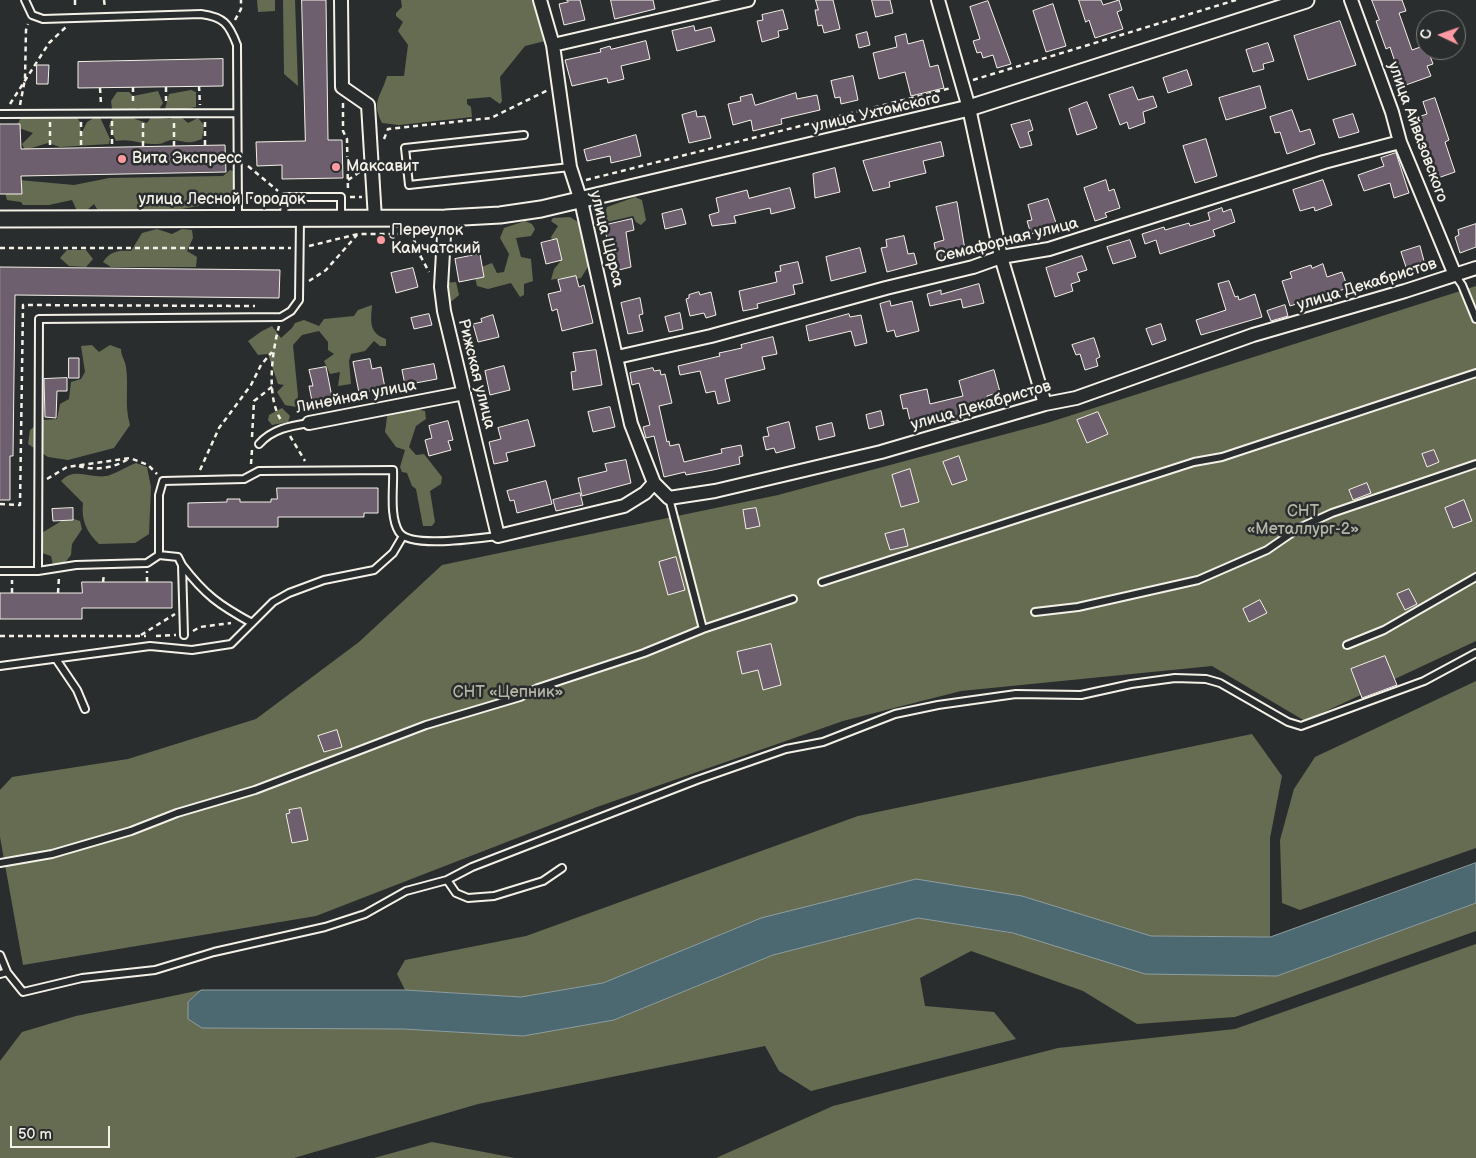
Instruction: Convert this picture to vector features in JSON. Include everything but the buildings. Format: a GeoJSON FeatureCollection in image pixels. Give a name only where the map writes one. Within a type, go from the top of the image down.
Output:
{"type":"FeatureCollection","features":[{"type":"Feature","properties":{"kind":"street"},"geometry":{"type":"LineString","coordinates":[[341,0],[342,87],[368,105],[375,219]]}},
{"type":"Feature","properties":{"kind":"street","name":"улица Щорса"},"geometry":{"type":"LineString","coordinates":[[540,0],[553,45],[570,167],[581,201],[631,424],[654,484]]}},
{"type":"Feature","properties":{"kind":"street"},"geometry":{"type":"LineString","coordinates":[[553,45],[748,0]]}},
{"type":"Feature","properties":{"kind":"street"},"geometry":{"type":"LineString","coordinates":[[938,0],[969,108],[1001,256],[1045,404]]}},
{"type":"Feature","properties":{"kind":"street","name":"улица Ухтомского"},"geometry":{"type":"LineString","coordinates":[[445,218],[500,215],[581,201],[969,108],[1306,0]]}},
{"type":"Feature","properties":{"kind":"street","name":"улица Айвазовского"},"geometry":{"type":"LineString","coordinates":[[1351,0],[1392,112],[1400,142],[1455,275]]}},
{"type":"Feature","properties":{"kind":"street","name":"Семафорная улица"},"geometry":{"type":"LineString","coordinates":[[617,356],[711,336],[886,288],[973,267],[1001,256],[1050,249],[1324,162],[1400,142]]}},
{"type":"Feature","properties":{"kind":"street","name":"улица Лесной Городок"},"geometry":{"type":"LineString","coordinates":[[0,219],[445,218]]}},
{"type":"Feature","properties":{"kind":"street","name":"Рижская улица"},"geometry":{"type":"LineString","coordinates":[[445,218],[441,286],[444,311],[498,536]]}},
{"type":"Feature","properties":{"kind":"street","name":"улица Декабристов"},"geometry":{"type":"LineString","coordinates":[[669,498],[715,491],[881,452],[1045,404],[1076,398],[1253,335],[1476,268]]}},
{"type":"Feature","properties":{"kind":"street","name":"Линейная улица"},"geometry":{"type":"LineString","coordinates":[[309,423],[464,393]]}},
{"type":"Feature","properties":{"kind":"street"},"geometry":{"type":"LineString","coordinates":[[498,536],[624,506],[645,493],[654,484],[669,498]]}},
{"type":"Feature","properties":{"kind":"lane"},"geometry":{"type":"LineString","coordinates":[[25,0],[32,15],[43,19],[201,14],[221,20],[231,28],[237,45],[238,217]]}},
{"type":"Feature","properties":{"kind":"lane"},"geometry":{"type":"LineString","coordinates":[[0,114],[237,113]]}},
{"type":"Feature","properties":{"kind":"lane"},"geometry":{"type":"LineString","coordinates":[[524,135],[405,148],[409,185],[570,167]]}},
{"type":"Feature","properties":{"kind":"lane"},"geometry":{"type":"LineString","coordinates":[[284,218],[285,197],[341,197],[341,219]]}},
{"type":"Feature","properties":{"kind":"lane"},"geometry":{"type":"LineString","coordinates":[[38,572],[39,319],[282,318],[300,300],[300,218]]}},
{"type":"Feature","properties":{"kind":"lane"},"geometry":{"type":"LineString","coordinates":[[1455,275],[1462,285],[1476,319]]}},
{"type":"Feature","properties":{"kind":"lane"},"geometry":{"type":"LineString","coordinates":[[822,582],[1194,462],[1222,457],[1476,373]]}},
{"type":"Feature","properties":{"kind":"lane","name":"Линейная улица"},"geometry":{"type":"LineString","coordinates":[[259,444],[266,436],[286,427],[309,423]]}},
{"type":"Feature","properties":{"kind":"lane"},"geometry":{"type":"LineString","coordinates":[[1035,612],[1078,607],[1198,580],[1266,550],[1299,528],[1332,513],[1476,464]]}},
{"type":"Feature","properties":{"kind":"lane"},"geometry":{"type":"LineString","coordinates":[[159,555],[159,495],[163,481],[244,479],[259,471],[393,470],[394,516],[398,530],[403,536],[425,541],[452,542],[498,536]]}},
{"type":"Feature","properties":{"kind":"lane"},"geometry":{"type":"LineString","coordinates":[[669,498],[702,629]]}},
{"type":"Feature","properties":{"kind":"lane"},"geometry":{"type":"LineString","coordinates":[[0,666],[150,646],[192,650],[231,644],[273,602],[290,593],[324,580],[374,570],[393,553],[403,536]]}},
{"type":"Feature","properties":{"kind":"lane"},"geometry":{"type":"LineString","coordinates":[[0,571],[38,572],[76,565],[148,563],[159,555],[178,558],[200,589],[212,599],[252,623]]}},
{"type":"Feature","properties":{"kind":"lane"},"geometry":{"type":"LineString","coordinates":[[182,565],[184,635]]}},
{"type":"Feature","properties":{"kind":"lane"},"geometry":{"type":"LineString","coordinates":[[1347,645],[1384,630],[1476,577]]}},
{"type":"Feature","properties":{"kind":"lane"},"geometry":{"type":"LineString","coordinates":[[0,863],[52,854],[131,831],[177,813],[255,790],[426,725],[520,697],[538,688],[644,653],[702,629],[793,599]]}},
{"type":"Feature","properties":{"kind":"lane"},"geometry":{"type":"LineString","coordinates":[[0,955],[7,972],[23,992],[82,978],[155,970],[214,952],[325,927],[365,914],[406,891],[447,880],[472,867],[697,780],[786,749],[823,742],[895,714],[1016,694],[1081,695],[1157,680],[1206,678],[1220,683],[1288,722],[1301,726],[1424,681],[1476,653]]}},
{"type":"Feature","properties":{"kind":"lane"},"geometry":{"type":"LineString","coordinates":[[56,659],[77,690],[85,709]]}},
{"type":"Feature","properties":{"kind":"lane"},"geometry":{"type":"LineString","coordinates":[[447,880],[456,893],[468,898],[494,896],[543,881],[562,868]]}},
{"type":"Feature","properties":{"kind":"lane"},"geometry":{"type":"LineString","coordinates":[[0,974],[7,972]]}},
{"type":"Feature","properties":{"kind":"path"},"geometry":{"type":"LineString","coordinates":[[231,28],[241,9],[241,0]]}},
{"type":"Feature","properties":{"kind":"path"},"geometry":{"type":"LineString","coordinates":[[575,183],[938,92],[1236,0]]}},
{"type":"Feature","properties":{"kind":"path"},"geometry":{"type":"LineString","coordinates":[[18,114],[25,79],[26,30],[32,15]]}},
{"type":"Feature","properties":{"kind":"path"},"geometry":{"type":"LineString","coordinates":[[10,104],[49,43],[75,18]]}},
{"type":"Feature","properties":{"kind":"path"},"geometry":{"type":"LineString","coordinates":[[348,180],[371,163],[388,129],[491,118],[558,85]]}},
{"type":"Feature","properties":{"kind":"path"},"geometry":{"type":"LineString","coordinates":[[199,86],[205,146]]}},
{"type":"Feature","properties":{"kind":"path"},"geometry":{"type":"LineString","coordinates":[[166,87],[166,113]]}},
{"type":"Feature","properties":{"kind":"path"},"geometry":{"type":"LineString","coordinates":[[342,87],[343,131],[347,139],[348,197],[373,197]]}},
{"type":"Feature","properties":{"kind":"path"},"geometry":{"type":"LineString","coordinates":[[100,88],[101,114]]}},
{"type":"Feature","properties":{"kind":"path"},"geometry":{"type":"LineString","coordinates":[[133,88],[134,113]]}},
{"type":"Feature","properties":{"kind":"path"},"geometry":{"type":"LineString","coordinates":[[143,113],[143,147]]}},
{"type":"Feature","properties":{"kind":"path"},"geometry":{"type":"LineString","coordinates":[[174,113],[174,146]]}},
{"type":"Feature","properties":{"kind":"path"},"geometry":{"type":"LineString","coordinates":[[49,114],[50,148]]}},
{"type":"Feature","properties":{"kind":"path"},"geometry":{"type":"LineString","coordinates":[[81,114],[81,148]]}},
{"type":"Feature","properties":{"kind":"path"},"geometry":{"type":"LineString","coordinates":[[111,114],[112,147]]}},
{"type":"Feature","properties":{"kind":"path"},"geometry":{"type":"LineString","coordinates":[[237,157],[285,197]]}},
{"type":"Feature","properties":{"kind":"path"},"geometry":{"type":"LineString","coordinates":[[238,198],[285,197]]}},
{"type":"Feature","properties":{"kind":"path"},"geometry":{"type":"LineString","coordinates":[[0,248],[300,248],[358,234],[409,234],[414,240],[427,270],[441,286]]}},
{"type":"Feature","properties":{"kind":"path"},"geometry":{"type":"LineString","coordinates":[[300,287],[326,270],[358,234]]}},
{"type":"Feature","properties":{"kind":"path"},"geometry":{"type":"LineString","coordinates":[[388,235],[421,258]]}},
{"type":"Feature","properties":{"kind":"path"},"geometry":{"type":"LineString","coordinates":[[0,504],[20,505],[24,305],[256,306]]}},
{"type":"Feature","properties":{"kind":"path"},"geometry":{"type":"LineString","coordinates":[[282,318],[273,351],[274,409],[311,471]]}},
{"type":"Feature","properties":{"kind":"path"},"geometry":{"type":"LineString","coordinates":[[196,480],[219,428],[252,385],[261,365],[273,351]]}},
{"type":"Feature","properties":{"kind":"path"},"geometry":{"type":"LineString","coordinates":[[252,438],[254,400],[273,386]]}},
{"type":"Feature","properties":{"kind":"path"},"geometry":{"type":"LineString","coordinates":[[250,476],[252,448]]}},
{"type":"Feature","properties":{"kind":"path"},"geometry":{"type":"LineString","coordinates":[[37,485],[67,467],[78,466],[88,469],[119,465],[130,458],[148,465],[163,481]]}},
{"type":"Feature","properties":{"kind":"path"},"geometry":{"type":"LineString","coordinates":[[58,593],[59,568]]}},
{"type":"Feature","properties":{"kind":"path"},"geometry":{"type":"LineString","coordinates":[[12,571],[12,593]]}},
{"type":"Feature","properties":{"kind":"path"},"geometry":{"type":"LineString","coordinates":[[139,636],[170,615],[183,612]]}},
{"type":"Feature","properties":{"kind":"path"},"geometry":{"type":"LineString","coordinates":[[0,636],[184,635],[200,627],[221,623],[252,623]]}},
{"type":"Feature","properties":{"kind":"green space"},"geometry":{"type":"Polygon","coordinates":[[[257,0],[275,0],[275,11],[258,12],[257,0]]]}},
{"type":"Feature","properties":{"kind":"green space"},"geometry":{"type":"Polygon","coordinates":[[[283,0],[295,0],[298,86],[284,74],[283,0]]]}},
{"type":"Feature","properties":{"kind":"green space"},"geometry":{"type":"Polygon","coordinates":[[[401,0],[534,0],[545,41],[525,46],[500,77],[502,101],[500,104],[490,97],[467,99],[467,104],[471,107],[472,117],[399,125],[382,123],[377,104],[387,76],[404,76],[408,45],[398,31],[403,22],[396,16],[396,13],[402,7],[401,0]]]}},
{"type":"Feature","properties":{"kind":"green space"},"geometry":{"type":"Polygon","coordinates":[[[191,90],[196,92],[196,107],[176,111],[165,109],[169,94],[191,90]]]}},
{"type":"Feature","properties":{"kind":"green space"},"geometry":{"type":"Polygon","coordinates":[[[158,91],[163,103],[158,111],[150,113],[138,108],[132,111],[135,119],[147,123],[151,117],[170,119],[179,115],[188,123],[198,118],[204,125],[202,139],[190,142],[170,140],[158,144],[126,140],[116,141],[109,126],[113,116],[111,101],[117,92],[129,92],[133,96],[158,91]]]}},
{"type":"Feature","properties":{"kind":"green space"},"geometry":{"type":"Polygon","coordinates":[[[28,111],[33,117],[76,116],[80,122],[81,134],[87,122],[99,115],[110,139],[109,144],[60,147],[48,143],[25,150],[22,144],[33,133],[16,127],[24,112],[28,111]]]}},
{"type":"Feature","properties":{"kind":"green space"},"geometry":{"type":"Polygon","coordinates":[[[230,170],[233,171],[234,193],[228,201],[164,212],[99,212],[94,204],[86,211],[77,211],[72,200],[49,205],[23,205],[21,202],[7,200],[4,189],[19,180],[74,185],[109,178],[223,176],[230,170]]]}},
{"type":"Feature","properties":{"kind":"green space"},"geometry":{"type":"Polygon","coordinates":[[[635,197],[642,200],[646,220],[641,225],[636,222],[633,216],[607,222],[605,213],[607,207],[635,197]]]}},
{"type":"Feature","properties":{"kind":"green space"},"geometry":{"type":"Polygon","coordinates":[[[570,217],[581,224],[591,262],[581,278],[551,280],[554,269],[560,262],[551,237],[558,226],[551,221],[553,218],[570,217]]]}},
{"type":"Feature","properties":{"kind":"green space"},"geometry":{"type":"Polygon","coordinates":[[[525,221],[532,224],[535,229],[531,236],[516,238],[521,257],[531,259],[533,281],[524,284],[524,295],[520,297],[511,283],[488,289],[477,286],[475,277],[479,268],[492,263],[497,273],[504,272],[509,254],[500,238],[504,228],[525,221]]]}},
{"type":"Feature","properties":{"kind":"green space"},"geometry":{"type":"Polygon","coordinates":[[[157,229],[172,234],[182,229],[192,230],[193,238],[187,251],[197,257],[196,267],[111,267],[103,262],[109,255],[115,252],[131,251],[142,233],[157,229]]]}},
{"type":"Feature","properties":{"kind":"green space"},"geometry":{"type":"Polygon","coordinates":[[[67,250],[86,250],[93,259],[86,267],[69,266],[60,258],[67,250]]]}},
{"type":"Feature","properties":{"kind":"green space"},"geometry":{"type":"Polygon","coordinates":[[[456,282],[459,295],[447,305],[445,283],[456,282]]]}},
{"type":"Feature","properties":{"kind":"green space"},"geometry":{"type":"Polygon","coordinates":[[[1476,286],[1476,641],[1305,721],[1212,666],[961,691],[843,721],[597,807],[316,916],[23,965],[0,837],[0,790],[12,777],[128,759],[256,719],[359,642],[442,565],[778,495],[1047,423],[1476,286]]]}},
{"type":"Feature","properties":{"kind":"green space"},"geometry":{"type":"Polygon","coordinates":[[[372,305],[373,330],[386,339],[386,346],[380,346],[374,341],[365,351],[351,354],[349,361],[351,384],[338,386],[340,372],[330,374],[324,361],[334,354],[328,350],[328,342],[319,331],[302,335],[293,345],[298,396],[296,407],[285,405],[277,392],[284,385],[278,384],[268,354],[258,355],[248,341],[272,326],[281,338],[295,323],[304,320],[319,326],[324,319],[354,316],[358,310],[372,305]]]}},
{"type":"Feature","properties":{"kind":"green space"},"geometry":{"type":"Polygon","coordinates":[[[92,345],[99,352],[110,345],[121,349],[126,367],[127,410],[130,425],[114,448],[68,460],[48,457],[28,444],[30,430],[43,420],[57,419],[60,404],[69,399],[71,382],[81,379],[85,372],[81,346],[92,345]]]}},
{"type":"Feature","properties":{"kind":"green space"},"geometry":{"type":"Polygon","coordinates":[[[409,397],[417,409],[425,411],[426,419],[416,426],[409,447],[416,455],[424,454],[442,477],[441,484],[430,491],[435,522],[432,526],[423,526],[416,489],[412,486],[407,473],[402,472],[400,467],[405,450],[396,447],[385,432],[387,417],[401,399],[409,397]]]}},
{"type":"Feature","properties":{"kind":"green space"},"geometry":{"type":"Polygon","coordinates":[[[282,408],[290,416],[288,422],[272,425],[268,420],[269,415],[282,408]]]}},
{"type":"Feature","properties":{"kind":"green space"},"geometry":{"type":"Polygon","coordinates":[[[136,463],[147,467],[151,487],[149,534],[135,543],[99,544],[85,525],[83,503],[61,481],[66,476],[72,474],[110,475],[136,463]]]}},
{"type":"Feature","properties":{"kind":"green space"},"geometry":{"type":"Polygon","coordinates":[[[68,517],[80,521],[82,529],[72,544],[71,555],[63,565],[53,565],[51,556],[39,552],[40,534],[68,517]]]}},
{"type":"Feature","properties":{"kind":"green space"},"geometry":{"type":"Polygon","coordinates":[[[1476,681],[1476,848],[1300,910],[1282,903],[1280,840],[1294,789],[1315,757],[1476,681]]]}},
{"type":"Feature","properties":{"kind":"green space"},"geometry":{"type":"Polygon","coordinates":[[[1252,734],[1282,776],[1270,838],[1270,937],[1151,936],[1022,896],[761,918],[603,983],[521,997],[405,990],[397,974],[405,960],[526,936],[858,816],[1252,734]]]}},
{"type":"Feature","properties":{"kind":"green space"},"geometry":{"type":"Polygon","coordinates":[[[1476,903],[1476,931],[1235,1017],[1137,1024],[1083,991],[971,951],[920,978],[925,1006],[994,1012],[1016,1039],[811,1091],[779,1071],[765,1046],[478,1104],[294,1158],[0,1158],[0,1061],[22,1032],[76,1016],[201,990],[188,1002],[403,1029],[523,1036],[614,1020],[773,955],[918,918],[1277,976],[1476,903]]]}},
{"type":"Feature","properties":{"kind":"green space"},"geometry":{"type":"Polygon","coordinates":[[[1476,944],[1476,1158],[716,1158],[833,1106],[1058,1048],[1235,1029],[1476,944]]]}},
{"type":"Feature","properties":{"kind":"green space"},"geometry":{"type":"Polygon","coordinates":[[[432,1142],[515,1158],[374,1158],[432,1142]]]}},
{"type":"Feature","properties":{"kind":"water"},"geometry":{"type":"Polygon","coordinates":[[[1476,863],[1476,903],[1277,976],[1145,974],[1013,933],[918,918],[773,955],[614,1020],[523,1036],[403,1029],[202,1028],[188,1019],[188,1002],[201,990],[405,990],[521,997],[603,983],[761,918],[916,879],[1022,896],[1151,936],[1270,937],[1476,863]]]}},
{"type":"Feature","properties":{"kind":"place","name":"Вита Экспресс"},"geometry":{"type":"Point","coordinates":[122,159]}},
{"type":"Feature","properties":{"kind":"place","name":"Максавит"},"geometry":{"type":"Point","coordinates":[336,167]}},
{"type":"Feature","properties":{"kind":"place","name":"Переулок Камчатский"},"geometry":{"type":"Point","coordinates":[381,240]}},
{"type":"Feature","properties":{"kind":"park label","name":"СНТ «Металлург-2»"},"geometry":{"type":"Point","coordinates":[1303,521]}},
{"type":"Feature","properties":{"kind":"park label","name":"СНТ «Цепник»"},"geometry":{"type":"Point","coordinates":[508,693]}}]}
